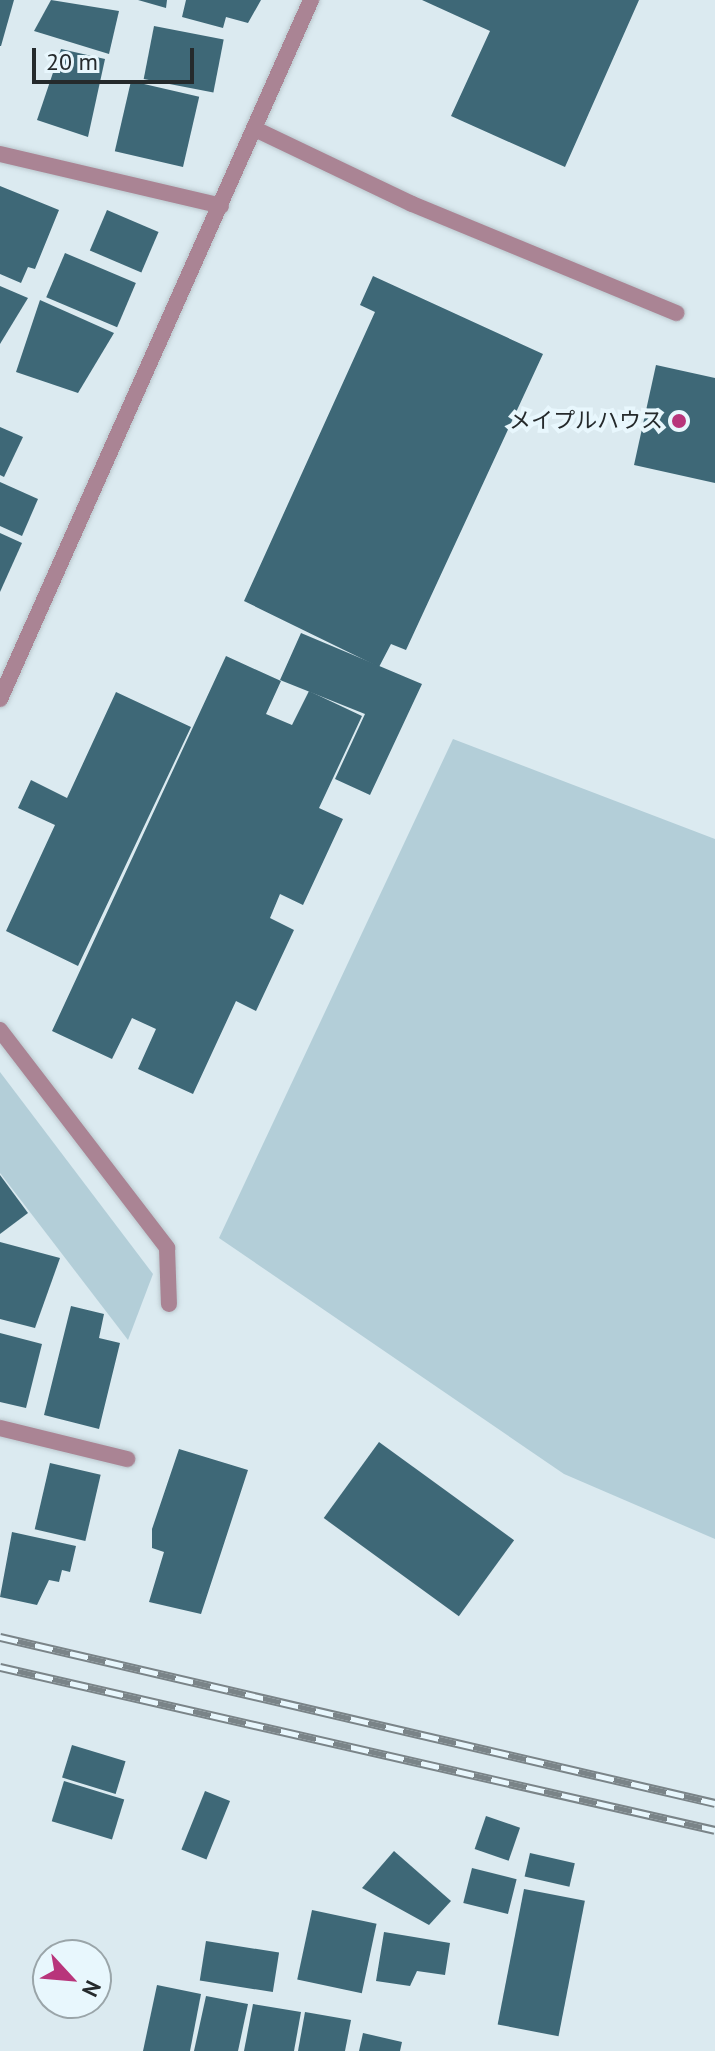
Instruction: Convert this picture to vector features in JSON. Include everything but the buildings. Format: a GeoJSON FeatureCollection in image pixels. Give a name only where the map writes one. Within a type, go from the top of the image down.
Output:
{"type":"FeatureCollection","features":[{"type":"Feature","properties":{"kind":"street"},"geometry":{"type":"LineString","coordinates":[[0,699],[311,0]]}},
{"type":"Feature","properties":{"kind":"street"},"geometry":{"type":"LineString","coordinates":[[255,129],[412,204],[676,313]]}},
{"type":"Feature","properties":{"kind":"street"},"geometry":{"type":"LineString","coordinates":[[0,154],[221,206]]}},
{"type":"Feature","properties":{"kind":"street"},"geometry":{"type":"LineString","coordinates":[[0,1030],[167,1248],[169,1304]]}},
{"type":"Feature","properties":{"kind":"street"},"geometry":{"type":"LineString","coordinates":[[0,1428],[127,1459]]}},
{"type":"Feature","properties":{"kind":"shaded area"},"geometry":{"type":"Polygon","coordinates":[[[453,739],[715,839],[715,1539],[564,1474],[219,1238],[453,739]]]}},
{"type":"Feature","properties":{"kind":"shaded area"},"geometry":{"type":"Polygon","coordinates":[[[0,1072],[153,1274],[128,1340],[0,1173],[0,1072]]]}},
{"type":"Feature","properties":{"kind":"railway"},"geometry":{"type":"LineString","coordinates":[[0,1637],[715,1803]]}},
{"type":"Feature","properties":{"kind":"railway"},"geometry":{"type":"LineString","coordinates":[[0,1667],[715,1830]]}},
{"type":"Feature","properties":{"kind":"place","name":"メイプルハウス"},"geometry":{"type":"Point","coordinates":[679,421]}}]}
